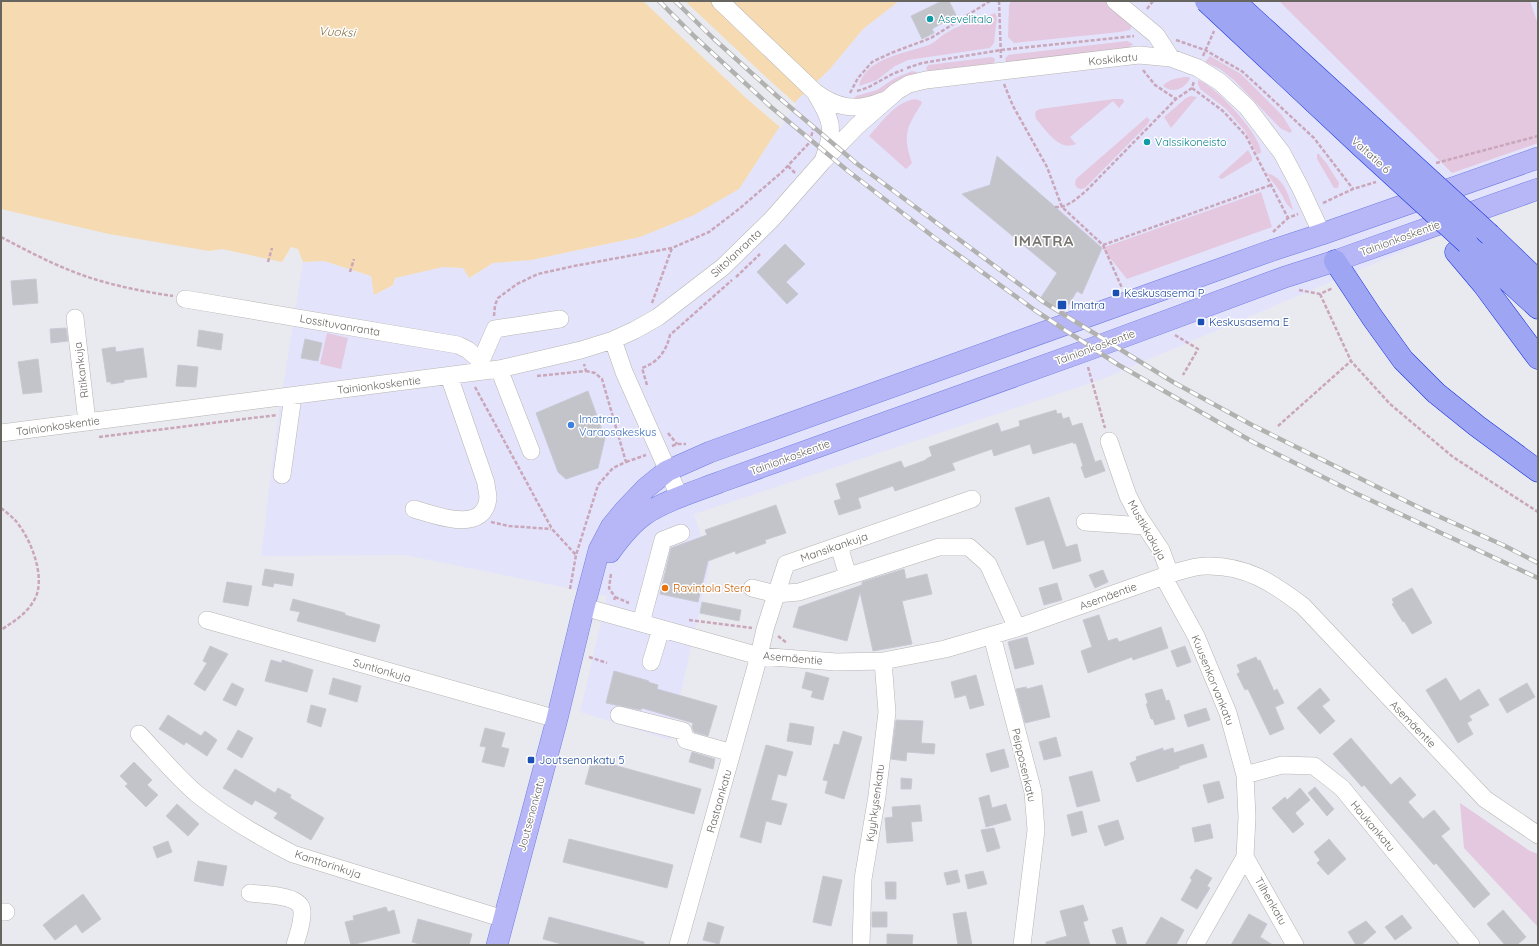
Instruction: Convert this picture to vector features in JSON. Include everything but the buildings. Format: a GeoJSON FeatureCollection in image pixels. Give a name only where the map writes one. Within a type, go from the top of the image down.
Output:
{"type":"FeatureCollection","features":[{"type":"Feature","properties":{"kind":"highway","name":"Valtatie 6"},"geometry":{"type":"LineString","coordinates":[[1206,1],[1361,146],[1462,247],[1538,308]]}},
{"type":"Feature","properties":{"kind":"highway","name":"Valtatie 6"},"geometry":{"type":"LineString","coordinates":[[1234,1],[1490,235],[1538,281]]}},
{"type":"Feature","properties":{"kind":"highway"},"geometry":{"type":"LineString","coordinates":[[1462,247],[1483,284],[1538,358]]}},
{"type":"Feature","properties":{"kind":"highway"},"geometry":{"type":"LineString","coordinates":[[1335,261],[1360,300],[1403,360],[1436,393],[1477,426],[1538,471]]}},
{"type":"Feature","properties":{"kind":"main road"},"geometry":{"type":"LineString","coordinates":[[667,471],[725,446],[1274,250],[1538,158]]}},
{"type":"Feature","properties":{"kind":"main road","name":"Tainionkoskentie"},"geometry":{"type":"LineString","coordinates":[[680,498],[720,482],[1093,348],[1285,277],[1335,261],[1538,189]]}},
{"type":"Feature","properties":{"kind":"main road","name":"Koskikatu"},"geometry":{"type":"LineString","coordinates":[[1322,234],[1335,261]]}},
{"type":"Feature","properties":{"kind":"main road","name":"Joutsenonkatu"},"geometry":{"type":"LineString","coordinates":[[497,945],[557,719],[599,550],[611,527],[624,510],[646,488],[667,471]]}},
{"type":"Feature","properties":{"kind":"main road","name":"Joutsenonkatu"},"geometry":{"type":"LineString","coordinates":[[586,598],[608,556],[624,533],[643,515],[664,504],[680,498]]}},
{"type":"Feature","properties":{"kind":"street"},"geometry":{"type":"LineString","coordinates":[[720,1],[815,92],[824,106],[832,129],[830,143],[823,160]]}},
{"type":"Feature","properties":{"kind":"street"},"geometry":{"type":"LineString","coordinates":[[1115,1],[1156,35],[1171,58]]}},
{"type":"Feature","properties":{"kind":"street","name":"Koskikatu"},"geometry":{"type":"LineString","coordinates":[[823,160],[887,99],[909,84],[926,80],[1139,56],[1171,58],[1198,68],[1220,82],[1247,108],[1282,153],[1322,234]]}},
{"type":"Feature","properties":{"kind":"street","name":"Koskikatu"},"geometry":{"type":"LineString","coordinates":[[815,92],[826,101],[848,108],[868,106],[887,99]]}},
{"type":"Feature","properties":{"kind":"street","name":"Siitolanranta"},"geometry":{"type":"LineString","coordinates":[[613,340],[658,317],[723,267],[772,219],[823,160]]}},
{"type":"Feature","properties":{"kind":"street","name":"Lossituvanranta"},"geometry":{"type":"LineString","coordinates":[[185,299],[458,345],[468,350],[484,371]]}},
{"type":"Feature","properties":{"kind":"street","name":"Ritikankuja"},"geometry":{"type":"LineString","coordinates":[[75,318],[87,422]]}},
{"type":"Feature","properties":{"kind":"street"},"geometry":{"type":"LineString","coordinates":[[531,451],[484,371],[495,329],[560,319]]}},
{"type":"Feature","properties":{"kind":"street"},"geometry":{"type":"LineString","coordinates":[[613,340],[624,372],[680,498]]}},
{"type":"Feature","properties":{"kind":"street","name":"Tainionkoskentie"},"geometry":{"type":"LineString","coordinates":[[1,433],[484,371],[581,350],[613,340]]}},
{"type":"Feature","properties":{"kind":"street"},"geometry":{"type":"LineString","coordinates":[[414,509],[444,518],[463,521],[474,519],[483,511],[488,498],[486,483],[449,376]]}},
{"type":"Feature","properties":{"kind":"street"},"geometry":{"type":"LineString","coordinates":[[282,475],[293,396]]}},
{"type":"Feature","properties":{"kind":"street","name":"Mustikkakuja"},"geometry":{"type":"LineString","coordinates":[[1109,441],[1128,496],[1160,550],[1166,575]]}},
{"type":"Feature","properties":{"kind":"street","name":"Mansikankuja"},"geometry":{"type":"LineString","coordinates":[[759,656],[765,629],[786,564],[972,499]]}},
{"type":"Feature","properties":{"kind":"street"},"geometry":{"type":"LineString","coordinates":[[1085,522],[1145,526]]}},
{"type":"Feature","properties":{"kind":"street"},"geometry":{"type":"LineString","coordinates":[[643,617],[663,540],[681,533]]}},
{"type":"Feature","properties":{"kind":"street"},"geometry":{"type":"LineString","coordinates":[[838,546],[848,576]]}},
{"type":"Feature","properties":{"kind":"street"},"geometry":{"type":"LineString","coordinates":[[752,588],[776,594],[799,592],[939,547],[969,547],[988,564],[1017,628]]}},
{"type":"Feature","properties":{"kind":"street","name":"Asemäentie"},"geometry":{"type":"LineString","coordinates":[[586,598],[610,614],[643,617],[661,629],[759,656],[836,662],[883,661],[945,649],[992,636],[1166,575],[1205,566],[1228,567],[1246,571],[1263,578],[1284,591],[1303,606],[1485,799],[1538,836]]}},
{"type":"Feature","properties":{"kind":"street","name":"Kuusenkorvankatu"},"geometry":{"type":"LineString","coordinates":[[1166,575],[1196,636],[1228,713],[1245,775],[1247,817],[1245,857],[1195,945]]}},
{"type":"Feature","properties":{"kind":"street","name":"Suntionkuja"},"geometry":{"type":"LineString","coordinates":[[207,620],[557,719]]}},
{"type":"Feature","properties":{"kind":"street"},"geometry":{"type":"LineString","coordinates":[[651,662],[661,629]]}},
{"type":"Feature","properties":{"kind":"street","name":"Peipposenkatu"},"geometry":{"type":"LineString","coordinates":[[992,636],[1033,792],[1036,830],[1022,945]]}},
{"type":"Feature","properties":{"kind":"street","name":"Rastaankatu"},"geometry":{"type":"LineString","coordinates":[[678,945],[759,656]]}},
{"type":"Feature","properties":{"kind":"street","name":"Kyyhkysenkatu"},"geometry":{"type":"LineString","coordinates":[[861,945],[863,879],[877,796],[887,712],[883,661]]}},
{"type":"Feature","properties":{"kind":"street"},"geometry":{"type":"LineString","coordinates":[[619,715],[683,731],[686,740],[732,753]]}},
{"type":"Feature","properties":{"kind":"street","name":"Kanttorinkuja"},"geometry":{"type":"LineString","coordinates":[[139,734],[197,794],[230,818],[262,838],[293,854],[504,919]]}},
{"type":"Feature","properties":{"kind":"street","name":"Haukankatu"},"geometry":{"type":"LineString","coordinates":[[1245,775],[1282,765],[1314,766],[1342,788],[1471,945]]}},
{"type":"Feature","properties":{"kind":"street","name":"Tilhenkatu"},"geometry":{"type":"LineString","coordinates":[[1245,857],[1295,945]]}},
{"type":"Feature","properties":{"kind":"street"},"geometry":{"type":"LineString","coordinates":[[250,894],[290,898],[298,902],[302,909],[301,921],[295,945]]}},
{"type":"Feature","properties":{"kind":"path"},"geometry":{"type":"LineString","coordinates":[[850,93],[858,78],[872,62],[931,38],[990,1]]}},
{"type":"Feature","properties":{"kind":"path"},"geometry":{"type":"LineString","coordinates":[[999,1],[1001,72],[1008,95],[1047,168],[1062,207],[1103,245],[1123,290]]}},
{"type":"Feature","properties":{"kind":"path"},"geometry":{"type":"LineString","coordinates":[[845,94],[867,89],[896,72],[922,63],[1001,50],[1137,35],[1156,35],[1205,50],[1243,72],[1314,138],[1353,189]]}},
{"type":"Feature","properties":{"kind":"path"},"geometry":{"type":"LineString","coordinates":[[1055,207],[1062,207],[1086,192],[1176,99],[1192,88],[1205,50]]}},
{"type":"Feature","properties":{"kind":"path"},"geometry":{"type":"LineString","coordinates":[[922,63],[926,80]]}},
{"type":"Feature","properties":{"kind":"path"},"geometry":{"type":"LineString","coordinates":[[1145,74],[1155,85],[1176,99]]}},
{"type":"Feature","properties":{"kind":"path"},"geometry":{"type":"LineString","coordinates":[[1192,88],[1222,111],[1246,136],[1288,218]]}},
{"type":"Feature","properties":{"kind":"path"},"geometry":{"type":"LineString","coordinates":[[495,329],[494,305],[498,298],[517,284],[538,274],[672,248],[709,232],[739,209],[788,166],[810,142],[814,131]]}},
{"type":"Feature","properties":{"kind":"path"},"geometry":{"type":"LineString","coordinates":[[1103,245],[1270,185]]}},
{"type":"Feature","properties":{"kind":"path"},"geometry":{"type":"LineString","coordinates":[[1,237],[60,266],[94,279],[137,290],[185,299]]}},
{"type":"Feature","properties":{"kind":"path"},"geometry":{"type":"LineString","coordinates":[[268,262],[272,248]]}},
{"type":"Feature","properties":{"kind":"path"},"geometry":{"type":"LineString","coordinates":[[652,304],[672,248]]}},
{"type":"Feature","properties":{"kind":"path"},"geometry":{"type":"LineString","coordinates":[[648,388],[642,368],[659,358],[667,347],[670,336],[749,266],[764,249]]}},
{"type":"Feature","properties":{"kind":"path"},"geometry":{"type":"LineString","coordinates":[[350,272],[354,259]]}},
{"type":"Feature","properties":{"kind":"path"},"geometry":{"type":"LineString","coordinates":[[1320,294],[1351,361],[1390,404],[1453,457],[1538,512]]}},
{"type":"Feature","properties":{"kind":"path"},"geometry":{"type":"LineString","coordinates":[[1171,332],[1178,330]]}},
{"type":"Feature","properties":{"kind":"path"},"geometry":{"type":"LineString","coordinates":[[1179,337],[1198,348],[1183,375]]}},
{"type":"Feature","properties":{"kind":"path"},"geometry":{"type":"LineString","coordinates":[[1278,426],[1351,361]]}},
{"type":"Feature","properties":{"kind":"path"},"geometry":{"type":"LineString","coordinates":[[1088,369],[1109,441]]}},
{"type":"Feature","properties":{"kind":"path"},"geometry":{"type":"LineString","coordinates":[[484,371],[552,530],[576,555]]}},
{"type":"Feature","properties":{"kind":"path"},"geometry":{"type":"LineString","coordinates":[[667,432],[677,444]]}},
{"type":"Feature","properties":{"kind":"path"},"geometry":{"type":"LineString","coordinates":[[1,508],[15,520],[27,538],[39,574],[39,588],[34,601],[22,616],[1,630]]}},
{"type":"Feature","properties":{"kind":"path"},"geometry":{"type":"LineString","coordinates":[[474,519],[509,526],[552,530]]}},
{"type":"Feature","properties":{"kind":"path"},"geometry":{"type":"LineString","coordinates":[[611,573],[609,588],[616,597],[643,617]]}},
{"type":"Feature","properties":{"kind":"path"},"geometry":{"type":"LineString","coordinates":[[610,614],[616,597]]}},
{"type":"Feature","properties":{"kind":"path"},"geometry":{"type":"LineString","coordinates":[[681,619],[772,630],[805,659]]}},
{"type":"Feature","properties":{"kind":"shaded area"},"geometry":{"type":"Polygon","coordinates":[[[899,1],[1538,1],[1538,198],[1493,213],[1100,380],[694,514],[710,564],[670,740],[580,712],[607,596],[405,555],[261,556],[277,424],[303,262],[324,261],[371,276],[374,295],[393,286],[394,278],[443,267],[463,268],[470,278],[493,263],[531,260],[640,237],[739,189],[797,100],[829,70],[863,29],[899,1]]]}},
{"type":"Feature","properties":{"kind":"shaded area"},"geometry":{"type":"Polygon","coordinates":[[[1011,1],[1107,1],[1133,23],[1130,30],[1120,32],[1014,43],[1008,37],[1009,5],[1011,1]]]}},
{"type":"Feature","properties":{"kind":"shaded area"},"geometry":{"type":"Polygon","coordinates":[[[1279,1],[1530,1],[1538,24],[1538,143],[1452,173],[1279,1]]]}},
{"type":"Feature","properties":{"kind":"shaded area"},"geometry":{"type":"Polygon","coordinates":[[[995,13],[997,17],[994,43],[990,48],[908,60],[895,66],[877,80],[859,86],[863,76],[870,68],[879,62],[931,44],[944,34],[964,24],[995,13]]]}},
{"type":"Feature","properties":{"kind":"shaded area"},"geometry":{"type":"Polygon","coordinates":[[[1127,41],[1133,44],[1128,48],[1009,62],[1006,62],[1005,59],[1008,55],[1127,41]]]}},
{"type":"Feature","properties":{"kind":"shaded area"},"geometry":{"type":"Polygon","coordinates":[[[1210,56],[1241,74],[1282,115],[1292,131],[1290,133],[1280,128],[1234,80],[1220,69],[1205,62],[1210,56]]]}},
{"type":"Feature","properties":{"kind":"shaded area"},"geometry":{"type":"Polygon","coordinates":[[[992,57],[995,59],[994,63],[990,64],[928,71],[926,69],[928,65],[992,57]]]}},
{"type":"Feature","properties":{"kind":"shaded area"},"geometry":{"type":"Polygon","coordinates":[[[912,71],[917,72],[917,74],[895,84],[876,96],[854,99],[856,96],[877,90],[895,78],[912,71]]]}},
{"type":"Feature","properties":{"kind":"shaded area"},"geometry":{"type":"Polygon","coordinates":[[[1189,77],[1190,79],[1188,82],[1181,88],[1171,90],[1163,86],[1174,79],[1189,77]]]}},
{"type":"Feature","properties":{"kind":"shaded area"},"geometry":{"type":"Polygon","coordinates":[[[1198,80],[1215,91],[1237,112],[1260,145],[1261,153],[1257,154],[1245,131],[1226,109],[1200,89],[1198,80]]]}},
{"type":"Feature","properties":{"kind":"shaded area"},"geometry":{"type":"Polygon","coordinates":[[[1190,96],[1197,97],[1171,128],[1164,117],[1190,96]]]}},
{"type":"Feature","properties":{"kind":"shaded area"},"geometry":{"type":"Polygon","coordinates":[[[915,99],[921,101],[922,103],[913,118],[908,131],[907,145],[912,163],[906,169],[869,136],[895,108],[915,99]]]}},
{"type":"Feature","properties":{"kind":"shaded area"},"geometry":{"type":"Polygon","coordinates":[[[1123,99],[1124,102],[1119,108],[1113,101],[1070,137],[1076,144],[1070,146],[1059,143],[1053,139],[1036,119],[1036,111],[1040,109],[1123,99]]]}},
{"type":"Feature","properties":{"kind":"shaded area"},"geometry":{"type":"Polygon","coordinates":[[[1147,117],[1150,120],[1147,125],[1085,188],[1077,188],[1075,184],[1076,179],[1147,117]]]}},
{"type":"Feature","properties":{"kind":"shaded area"},"geometry":{"type":"Polygon","coordinates":[[[1248,150],[1252,157],[1252,161],[1222,179],[1218,177],[1248,150]]]}},
{"type":"Feature","properties":{"kind":"shaded area"},"geometry":{"type":"Polygon","coordinates":[[[1317,154],[1319,154],[1327,164],[1339,183],[1338,188],[1334,188],[1317,159],[1317,154]]]}},
{"type":"Feature","properties":{"kind":"shaded area"},"geometry":{"type":"Polygon","coordinates":[[[1267,173],[1273,175],[1282,183],[1290,199],[1293,210],[1287,204],[1267,173]]]}},
{"type":"Feature","properties":{"kind":"shaded area"},"geometry":{"type":"Polygon","coordinates":[[[1261,192],[1272,227],[1127,279],[1102,248],[1261,192]]]}},
{"type":"Feature","properties":{"kind":"shaded area"},"geometry":{"type":"Polygon","coordinates":[[[327,333],[348,338],[341,369],[320,364],[327,333]]]}},
{"type":"Feature","properties":{"kind":"shaded area"},"geometry":{"type":"Polygon","coordinates":[[[1460,803],[1530,851],[1538,854],[1538,927],[1464,848],[1460,803]]]}},
{"type":"Feature","properties":{"kind":"water","name":"Vuoksi"},"geometry":{"type":"Polygon","coordinates":[[[1,1],[899,1],[863,29],[829,70],[797,100],[739,189],[694,215],[640,237],[531,260],[493,263],[469,278],[463,268],[443,267],[395,278],[393,285],[374,295],[371,276],[324,261],[303,262],[298,249],[291,247],[282,262],[222,249],[209,251],[109,234],[1,209],[1,1]]]}},
{"type":"Feature","properties":{"kind":"pier"},"geometry":{"type":"Polygon","coordinates":[[[643,1],[685,1],[796,104],[781,128],[746,98],[643,1]]]}},
{"type":"Feature","properties":{"kind":"railway"},"geometry":{"type":"LineString","coordinates":[[659,1],[695,37],[771,107],[848,171],[935,238],[1036,311],[1117,364],[1253,442],[1353,492],[1538,578]]}},
{"type":"Feature","properties":{"kind":"railway"},"geometry":{"type":"LineString","coordinates":[[675,1],[714,39],[777,96],[856,163],[1042,301],[1173,382],[1252,425],[1422,509],[1503,545],[1538,563]]}},
{"type":"Feature","properties":{"kind":"place","name":"Asevelitalo"},"geometry":{"type":"Point","coordinates":[930,19]}},
{"type":"Feature","properties":{"kind":"place","name":"Valssikoneisto"},"geometry":{"type":"Point","coordinates":[1147,142]}},
{"type":"Feature","properties":{"kind":"place","name":"Keskusasema P"},"geometry":{"type":"Point","coordinates":[1116,293]}},
{"type":"Feature","properties":{"kind":"place","name":"Imatra"},"geometry":{"type":"Point","coordinates":[1062,305]}},
{"type":"Feature","properties":{"kind":"place","name":"Keskusasema E"},"geometry":{"type":"Point","coordinates":[1201,322]}},
{"type":"Feature","properties":{"kind":"place","name":"Imatran Varaosakeskus"},"geometry":{"type":"Point","coordinates":[571,425]}},
{"type":"Feature","properties":{"kind":"place","name":"Ravintola Stera"},"geometry":{"type":"Point","coordinates":[665,588]}},
{"type":"Feature","properties":{"kind":"place","name":"Joutsenonkatu 5"},"geometry":{"type":"Point","coordinates":[531,760]}},
{"type":"Feature","properties":{"kind":"district","name":"IMATRA"},"geometry":{"type":"Point","coordinates":[1044,241]}}]}
